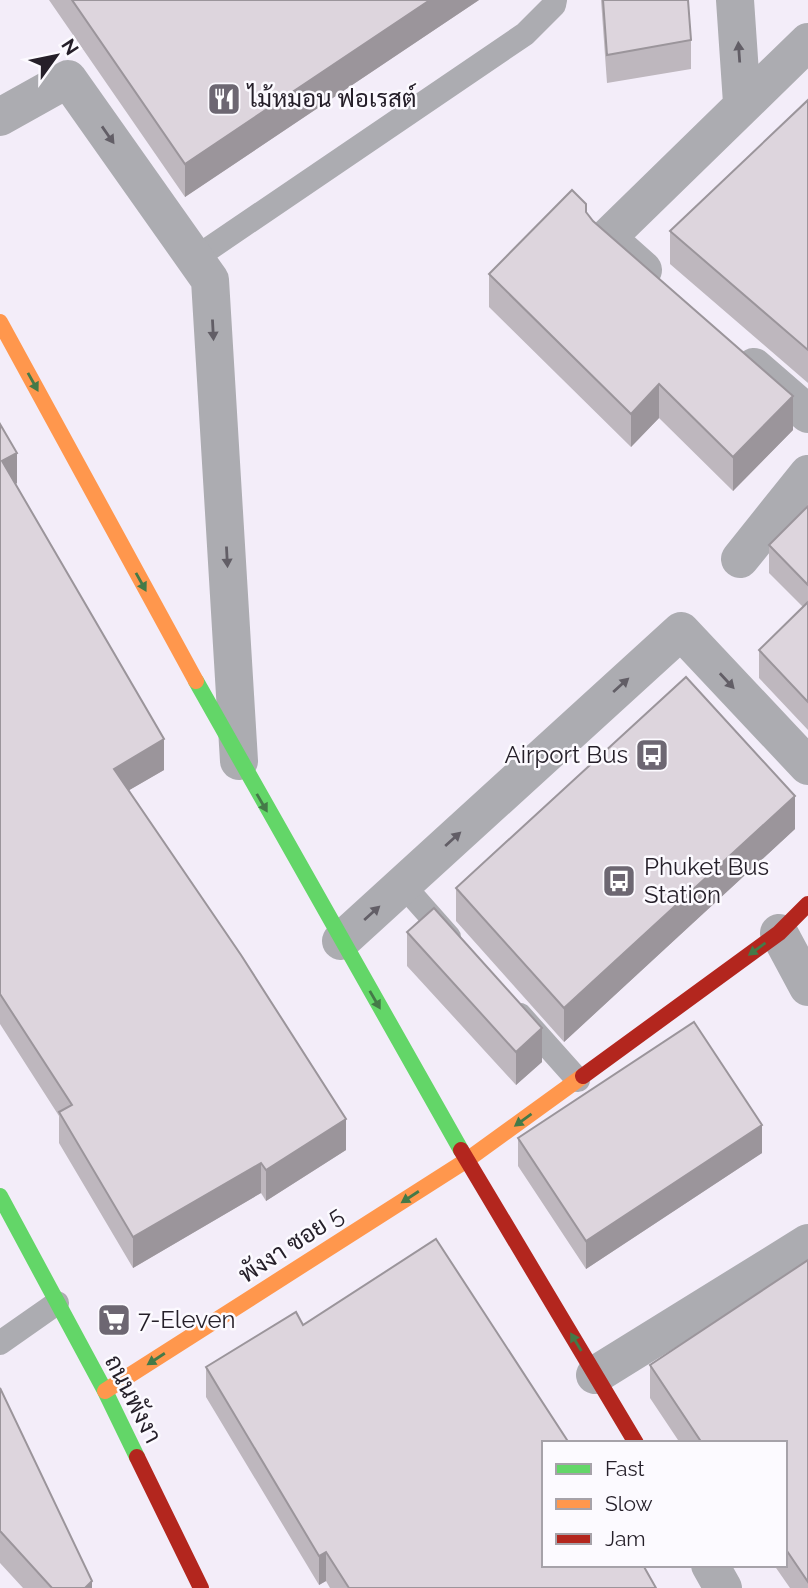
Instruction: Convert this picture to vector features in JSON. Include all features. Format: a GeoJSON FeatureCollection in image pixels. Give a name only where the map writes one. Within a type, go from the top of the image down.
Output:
{"type":"FeatureCollection","features":[{"type":"Feature","properties":{"kind":"street"},"geometry":{"type":"LineString","coordinates":[[735,0],[743,103]]}},
{"type":"Feature","properties":{"kind":"street"},"geometry":{"type":"LineString","coordinates":[[667,291],[607,238],[808,42]]}},
{"type":"Feature","properties":{"kind":"street"},"geometry":{"type":"LineString","coordinates":[[0,117],[68,79],[210,280],[239,761]]}},
{"type":"Feature","properties":{"kind":"street"},"geometry":{"type":"LineString","coordinates":[[0,322],[239,761],[341,941],[467,1160],[635,1441]]}},
{"type":"Feature","properties":{"kind":"street"},"geometry":{"type":"LineString","coordinates":[[727,344],[808,414]]}},
{"type":"Feature","properties":{"kind":"street"},"geometry":{"type":"LineString","coordinates":[[740,559],[808,474]]}},
{"type":"Feature","properties":{"kind":"street"},"geometry":{"type":"LineString","coordinates":[[341,941],[681,631],[808,766]]}},
{"type":"Feature","properties":{"kind":"street","name":"พังงา ซอย 5"},"geometry":{"type":"LineString","coordinates":[[105,1391],[467,1160],[779,933],[808,904]]}},
{"type":"Feature","properties":{"kind":"street"},"geometry":{"type":"LineString","coordinates":[[779,933],[808,987]]}},
{"type":"Feature","properties":{"kind":"street","name":"ถนนพังงา"},"geometry":{"type":"LineString","coordinates":[[0,1196],[105,1391],[201,1588]]}},
{"type":"Feature","properties":{"kind":"street"},"geometry":{"type":"LineString","coordinates":[[595,1375],[808,1243]]}},
{"type":"Feature","properties":{"kind":"street"},"geometry":{"type":"LineString","coordinates":[[711,1567],[723,1588]]}},
{"type":"Feature","properties":{"kind":"lane"},"geometry":{"type":"LineString","coordinates":[[194,258],[525,34],[554,5],[555,0]]}},
{"type":"Feature","properties":{"kind":"lane"},"geometry":{"type":"LineString","coordinates":[[403,885],[462,951]]}},
{"type":"Feature","properties":{"kind":"lane"},"geometry":{"type":"LineString","coordinates":[[508,1002],[578,1080]]}},
{"type":"Feature","properties":{"kind":"lane"},"geometry":{"type":"LineString","coordinates":[[0,1343],[57,1303]]}},
{"type":"Feature","properties":{"kind":"building","name":"ไม้หมอน ฟอเรสต์"},"geometry":{"type":"Polygon","coordinates":[[[72,0],[430,0],[185,164],[72,0]]]}},
{"type":"Feature","properties":{"kind":"building"},"geometry":{"type":"Polygon","coordinates":[[[603,0],[688,0],[691,40],[607,55],[603,0]]]}},
{"type":"Feature","properties":{"kind":"building"},"geometry":{"type":"Polygon","coordinates":[[[808,100],[808,350],[670,231],[808,100]]]}},
{"type":"Feature","properties":{"kind":"building"},"geometry":{"type":"Polygon","coordinates":[[[572,190],[586,204],[586,212],[593,221],[793,396],[733,457],[659,384],[631,414],[489,274],[572,190]]]}},
{"type":"Feature","properties":{"kind":"building"},"geometry":{"type":"Polygon","coordinates":[[[0,424],[17,453],[2,461],[164,739],[114,769],[241,955],[346,1119],[266,1170],[261,1163],[133,1237],[59,1112],[72,1105],[0,994],[0,424]]]}},
{"type":"Feature","properties":{"kind":"building"},"geometry":{"type":"Polygon","coordinates":[[[808,506],[808,585],[769,545],[808,506]]]}},
{"type":"Feature","properties":{"kind":"building"},"geometry":{"type":"Polygon","coordinates":[[[808,602],[808,702],[759,650],[808,602]]]}},
{"type":"Feature","properties":{"kind":"building","name":"Phuket Bus Station"},"geometry":{"type":"Polygon","coordinates":[[[686,677],[795,796],[564,1008],[456,888],[686,677]]]}},
{"type":"Feature","properties":{"kind":"building"},"geometry":{"type":"Polygon","coordinates":[[[434,908],[542,1028],[516,1052],[407,932],[434,908]]]}},
{"type":"Feature","properties":{"kind":"building"},"geometry":{"type":"Polygon","coordinates":[[[694,1022],[762,1125],[586,1241],[518,1138],[694,1022]]]}},
{"type":"Feature","properties":{"kind":"building"},"geometry":{"type":"Polygon","coordinates":[[[436,1239],[568,1441],[542,1441],[542,1567],[644,1567],[656,1588],[349,1588],[326,1552],[319,1556],[206,1367],[296,1312],[303,1325],[436,1239]]]}},
{"type":"Feature","properties":{"kind":"building"},"geometry":{"type":"Polygon","coordinates":[[[808,1260],[808,1582],[787,1551],[787,1441],[701,1441],[650,1365],[808,1260]]]}},
{"type":"Feature","properties":{"kind":"building"},"geometry":{"type":"Polygon","coordinates":[[[0,1388],[92,1581],[85,1588],[52,1588],[0,1531],[0,1388]]]}},
{"type":"Feature","properties":{"kind":"traffic: fast"},"geometry":{"type":"LineString","coordinates":[[196,681],[461,1150]]}},
{"type":"Feature","properties":{"kind":"traffic: fast"},"geometry":{"type":"LineString","coordinates":[[0,1196],[105,1391],[137,1457]]}},
{"type":"Feature","properties":{"kind":"traffic: slow"},"geometry":{"type":"LineString","coordinates":[[0,322],[196,681]]}},
{"type":"Feature","properties":{"kind":"traffic: slow"},"geometry":{"type":"LineString","coordinates":[[105,1391],[467,1160],[583,1076]]}},
{"type":"Feature","properties":{"kind":"traffic: jam"},"geometry":{"type":"LineString","coordinates":[[583,1076],[779,933],[808,904]]}},
{"type":"Feature","properties":{"kind":"traffic: jam"},"geometry":{"type":"LineString","coordinates":[[461,1150],[635,1441]]}},
{"type":"Feature","properties":{"kind":"traffic: jam"},"geometry":{"type":"LineString","coordinates":[[137,1457],[201,1588]]}},
{"type":"Feature","properties":{"kind":"place","name":"ไม้หมอน ฟอเรสต์"},"geometry":{"type":"Point","coordinates":[224,99]}},
{"type":"Feature","properties":{"kind":"place","name":"Airport Bus"},"geometry":{"type":"Point","coordinates":[652,755]}},
{"type":"Feature","properties":{"kind":"place","name":"Phuket Bus Station"},"geometry":{"type":"Point","coordinates":[619,881]}},
{"type":"Feature","properties":{"kind":"place","name":"7-Eleven"},"geometry":{"type":"Point","coordinates":[114,1320]}}]}
